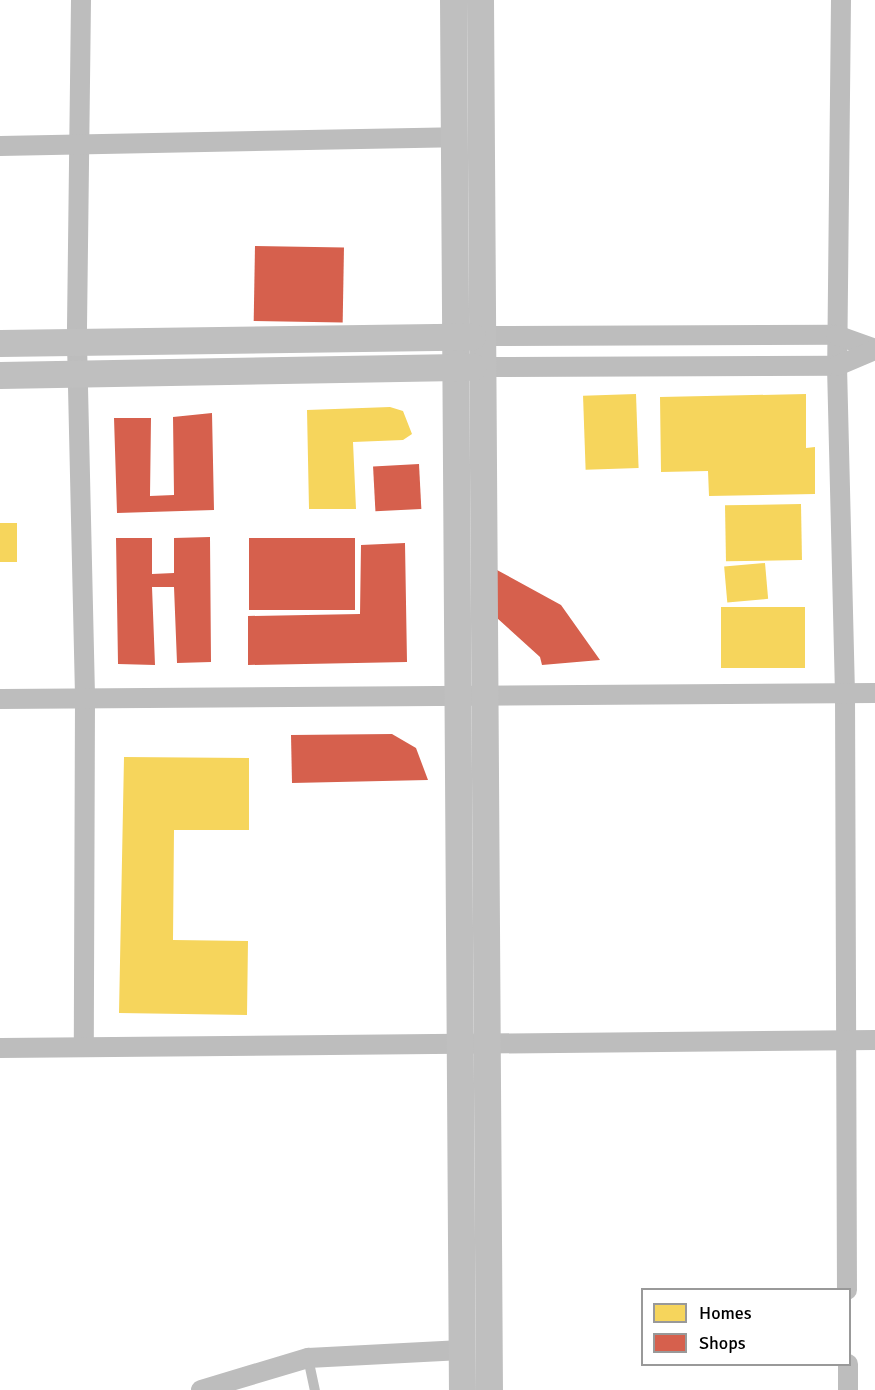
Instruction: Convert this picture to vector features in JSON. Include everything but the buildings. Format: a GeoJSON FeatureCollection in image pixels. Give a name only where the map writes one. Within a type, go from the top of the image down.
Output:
{"type":"FeatureCollection","features":[{"type":"Feature","properties":{"kind":"main road"},"geometry":{"type":"LineString","coordinates":[[453,0],[462,1390]]}},
{"type":"Feature","properties":{"kind":"main road"},"geometry":{"type":"LineString","coordinates":[[480,0],[489,1390]]}},
{"type":"Feature","properties":{"kind":"main road"},"geometry":{"type":"LineString","coordinates":[[0,343],[482,336]]}},
{"type":"Feature","properties":{"kind":"main road"},"geometry":{"type":"LineString","coordinates":[[0,375],[79,377],[482,367]]}},
{"type":"Feature","properties":{"kind":"street"},"geometry":{"type":"LineString","coordinates":[[81,0],[77,142],[77,343],[85,700],[84,1046]]}},
{"type":"Feature","properties":{"kind":"street"},"geometry":{"type":"LineString","coordinates":[[841,0],[836,335],[845,693],[843,1040],[847,1288]]}},
{"type":"Feature","properties":{"kind":"street"},"geometry":{"type":"LineString","coordinates":[[0,146],[77,142],[454,137]]}},
{"type":"Feature","properties":{"kind":"street"},"geometry":{"type":"LineString","coordinates":[[482,336],[836,335],[875,350]]}},
{"type":"Feature","properties":{"kind":"street"},"geometry":{"type":"LineString","coordinates":[[482,367],[837,366],[875,350]]}},
{"type":"Feature","properties":{"kind":"street"},"geometry":{"type":"LineString","coordinates":[[0,699],[484,699],[875,693]]}},
{"type":"Feature","properties":{"kind":"street"},"geometry":{"type":"LineString","coordinates":[[0,1048],[460,1041],[875,1040]]}},
{"type":"Feature","properties":{"kind":"street"},"geometry":{"type":"LineString","coordinates":[[201,1390],[308,1358],[462,1350]]}},
{"type":"Feature","properties":{"kind":"street"},"geometry":{"type":"LineString","coordinates":[[848,1366],[848,1390]]}},
{"type":"Feature","properties":{"kind":"lane"},"geometry":{"type":"LineString","coordinates":[[308,1358],[315,1390]]}}]}
